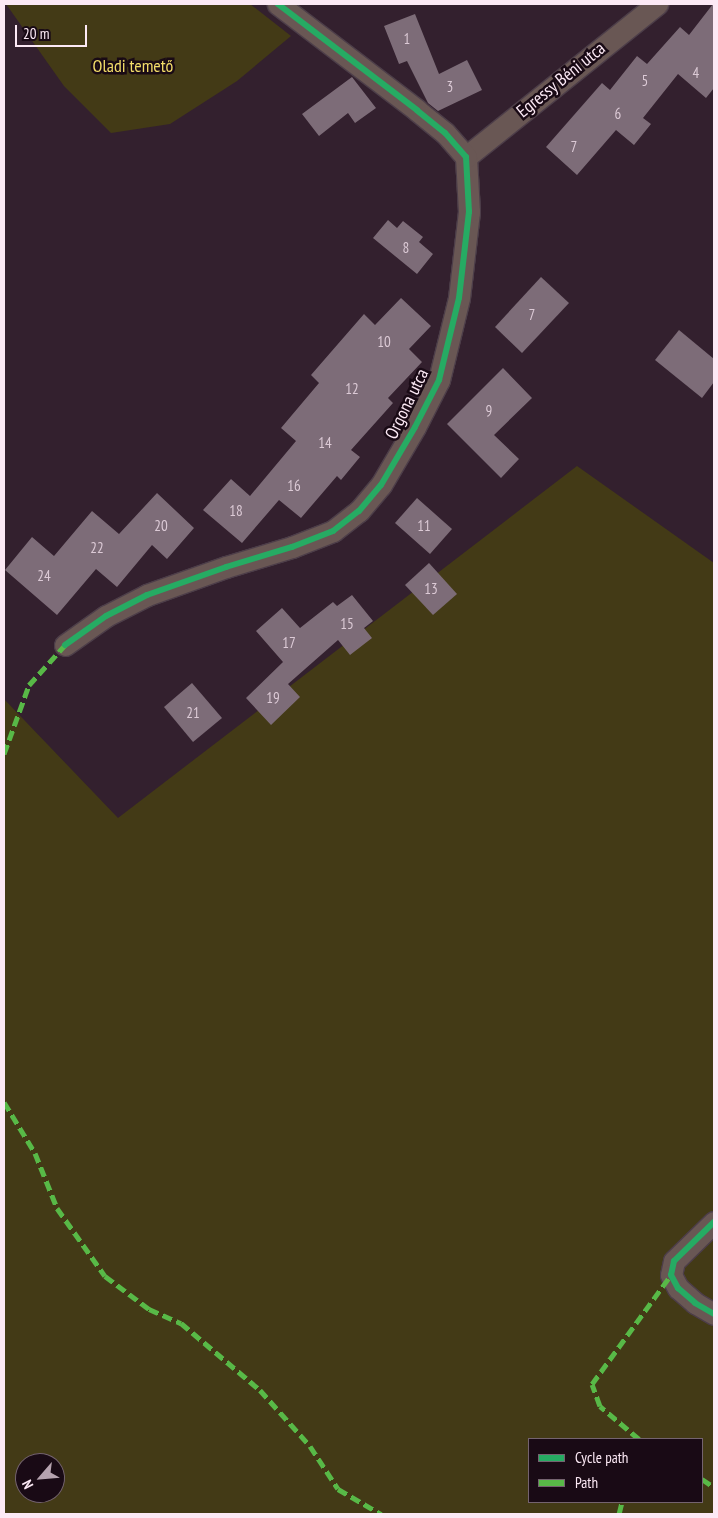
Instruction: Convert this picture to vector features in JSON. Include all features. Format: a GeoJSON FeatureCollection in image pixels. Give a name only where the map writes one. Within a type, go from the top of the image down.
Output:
{"type":"FeatureCollection","features":[{"type":"Feature","properties":{"kind":"street"},"geometry":{"type":"LineString","coordinates":[[278,4],[417,110],[445,134],[466,157]]}},
{"type":"Feature","properties":{"kind":"street","name":"Egressy Béni utca"},"geometry":{"type":"LineString","coordinates":[[466,157],[657,4]]}},
{"type":"Feature","properties":{"kind":"street","name":"Orgona utca"},"geometry":{"type":"LineString","coordinates":[[64,645],[106,616],[147,595],[226,567],[292,547],[333,531],[360,511],[381,485],[415,427],[439,380],[459,298],[469,212],[466,157]]}},
{"type":"Feature","properties":{"kind":"street"},"geometry":{"type":"LineString","coordinates":[[714,1222],[674,1261],[671,1275],[678,1288],[695,1303],[714,1314]]}},
{"type":"Feature","properties":{"kind":"green space","name":"Oladi temető"},"geometry":{"type":"Polygon","coordinates":[[[6,4],[250,4],[291,36],[237,81],[170,124],[111,133],[64,86],[6,4]]]}},
{"type":"Feature","properties":{"kind":"green space"},"geometry":{"type":"Polygon","coordinates":[[[577,466],[714,563],[714,1514],[4,1514],[4,699],[118,818],[577,466]]]}},
{"type":"Feature","properties":{"kind":"building"},"geometry":{"type":"Polygon","coordinates":[[[713,4],[714,88],[706,98],[678,74],[643,118],[651,124],[634,145],[616,130],[577,175],[546,147],[602,83],[610,90],[637,56],[647,64],[680,27],[689,35],[713,4]]]}},
{"type":"Feature","properties":{"kind":"building"},"geometry":{"type":"Polygon","coordinates":[[[415,14],[439,74],[467,60],[482,90],[438,111],[428,103],[407,61],[399,64],[384,26],[415,14]]]}},
{"type":"Feature","properties":{"kind":"building"},"geometry":{"type":"Polygon","coordinates":[[[352,77],[376,108],[355,123],[348,113],[319,136],[302,114],[352,77]]]}},
{"type":"Feature","properties":{"kind":"building"},"geometry":{"type":"Polygon","coordinates":[[[388,220],[397,228],[403,221],[423,237],[419,242],[433,254],[417,274],[373,238],[388,220]]]}},
{"type":"Feature","properties":{"kind":"building"},"geometry":{"type":"Polygon","coordinates":[[[541,277],[569,303],[522,353],[495,327],[541,277]]]}},
{"type":"Feature","properties":{"kind":"building"},"geometry":{"type":"Polygon","coordinates":[[[401,298],[431,326],[409,349],[422,362],[388,398],[393,403],[351,450],[360,457],[341,480],[337,476],[301,518],[279,500],[242,543],[203,510],[231,479],[250,496],[296,441],[281,428],[319,383],[311,375],[364,314],[375,325],[401,298]]]}},
{"type":"Feature","properties":{"kind":"building"},"geometry":{"type":"Polygon","coordinates":[[[679,330],[714,359],[714,382],[702,398],[655,360],[679,330]]]}},
{"type":"Feature","properties":{"kind":"building"},"geometry":{"type":"Polygon","coordinates":[[[503,368],[532,398],[494,435],[519,459],[501,478],[447,424],[503,368]]]}},
{"type":"Feature","properties":{"kind":"building"},"geometry":{"type":"Polygon","coordinates":[[[157,493],[194,528],[167,559],[152,545],[117,587],[96,569],[57,615],[5,570],[32,537],[54,556],[92,511],[119,534],[157,493]]]}},
{"type":"Feature","properties":{"kind":"building"},"geometry":{"type":"Polygon","coordinates":[[[417,498],[452,529],[430,554],[395,523],[417,498]]]}},
{"type":"Feature","properties":{"kind":"building"},"geometry":{"type":"Polygon","coordinates":[[[429,563],[457,594],[433,615],[405,585],[429,563]]]}},
{"type":"Feature","properties":{"kind":"building"},"geometry":{"type":"Polygon","coordinates":[[[352,595],[373,621],[364,628],[372,638],[350,655],[338,640],[288,684],[300,697],[271,725],[246,698],[283,662],[256,631],[282,608],[300,628],[333,602],[337,606],[352,595]]]}},
{"type":"Feature","properties":{"kind":"building"},"geometry":{"type":"Polygon","coordinates":[[[192,683],[222,718],[193,742],[164,707],[192,683]]]}},
{"type":"Feature","properties":{"kind":"marked path"},"geometry":{"type":"LineString","coordinates":[[4,754],[29,685],[65,645]]}},
{"type":"Feature","properties":{"kind":"marked path"},"geometry":{"type":"LineString","coordinates":[[4,1102],[35,1153],[57,1208],[105,1276],[149,1309],[181,1323],[260,1390],[310,1446],[338,1489],[381,1514]]}},
{"type":"Feature","properties":{"kind":"marked path"},"geometry":{"type":"LineString","coordinates":[[638,1438],[600,1406],[592,1384],[671,1275]]}},
{"type":"Feature","properties":{"kind":"marked path"},"geometry":{"type":"LineString","coordinates":[[703,1480],[714,1487]]}},
{"type":"Feature","properties":{"kind":"marked path"},"geometry":{"type":"LineString","coordinates":[[619,1514],[622,1503]]}},
{"type":"Feature","properties":{"kind":"cycle path"},"geometry":{"type":"LineString","coordinates":[[65,645],[106,616],[147,595],[226,567],[292,547],[333,531],[359,511],[381,485],[415,427],[439,380],[459,298],[469,212],[466,157],[445,133],[417,110],[278,4]]}},
{"type":"Feature","properties":{"kind":"cycle path"},"geometry":{"type":"LineString","coordinates":[[714,1222],[674,1261],[671,1275],[678,1288],[695,1303],[714,1314]]}}]}
